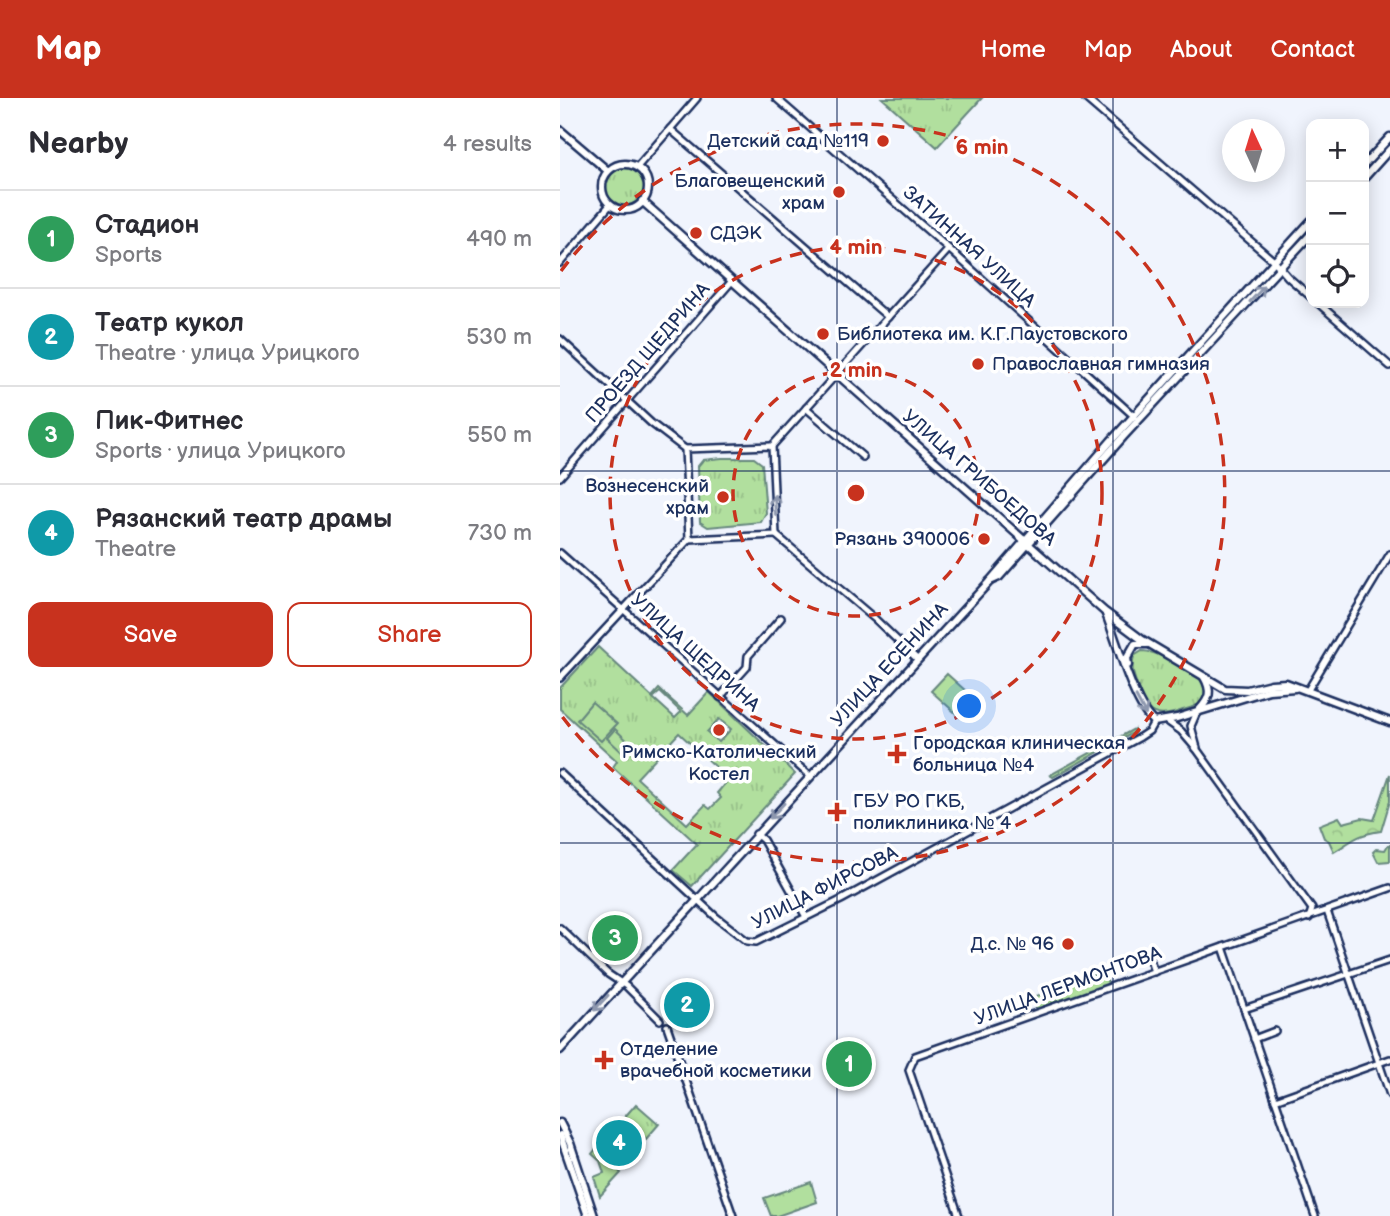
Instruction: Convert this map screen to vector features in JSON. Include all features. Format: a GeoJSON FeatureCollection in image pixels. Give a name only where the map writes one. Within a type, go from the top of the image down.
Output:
{"type":"FeatureCollection","features":[{"type":"Feature","properties":{"kind":"main road"},"geometry":{"type":"LineString","coordinates":[[560,130],[608,171]]}},
{"type":"Feature","properties":{"kind":"main road"},"geometry":{"type":"LineString","coordinates":[[1369,160],[1390,137]]}},
{"type":"Feature","properties":{"kind":"main road"},"geometry":{"type":"LineString","coordinates":[[1369,172],[1390,149]]}},
{"type":"Feature","properties":{"kind":"main road"},"geometry":{"type":"LineString","coordinates":[[621,164],[636,167],[646,179],[648,189],[642,201],[631,209],[623,210],[610,205],[602,191],[602,183],[608,171],[621,164]]}},
{"type":"Feature","properties":{"kind":"main road","name":"УЛИЦА ГРИБОЕДОВА"},"geometry":{"type":"LineString","coordinates":[[642,201],[1138,642]]}},
{"type":"Feature","properties":{"kind":"main road","name":"УЛИЦА ЕСЕНИНА"},"geometry":{"type":"LineString","coordinates":[[560,1049],[1027,541],[1306,227]]}},
{"type":"Feature","properties":{"kind":"main road","name":"УЛИЦА ЕСЕНИНА"},"geometry":{"type":"LineString","coordinates":[[1137,419],[1306,240]]}},
{"type":"Feature","properties":{"kind":"main road"},"geometry":{"type":"LineString","coordinates":[[1105,612],[1138,701],[1147,717],[1154,722],[1167,721],[1269,690],[1305,689]]}},
{"type":"Feature","properties":{"kind":"main road"},"geometry":{"type":"LineString","coordinates":[[1119,645],[1138,642],[1149,644],[1225,689],[1247,690],[1286,683],[1390,722]]}},
{"type":"Feature","properties":{"kind":"main road"},"geometry":{"type":"LineString","coordinates":[[1129,674],[1127,658],[1138,642]]}},
{"type":"Feature","properties":{"kind":"main road"},"geometry":{"type":"LineString","coordinates":[[1196,712],[1206,703],[1210,694],[1203,676]]}},
{"type":"Feature","properties":{"kind":"main road"},"geometry":{"type":"LineString","coordinates":[[560,1123],[570,1143],[594,1216]]}},
{"type":"Feature","properties":{"kind":"main road"},"geometry":{"type":"LineString","coordinates":[[560,1135],[588,1216]]}},
{"type":"Feature","properties":{"kind":"street"},"geometry":{"type":"LineString","coordinates":[[636,167],[697,98]]}},
{"type":"Feature","properties":{"kind":"street","name":"ЗАТИННАЯ УЛИЦА"},"geometry":{"type":"LineString","coordinates":[[776,98],[949,249],[1137,419]]}},
{"type":"Feature","properties":{"kind":"street"},"geometry":{"type":"LineString","coordinates":[[1085,98],[1275,261],[1306,292]]}},
{"type":"Feature","properties":{"kind":"street"},"geometry":{"type":"LineString","coordinates":[[670,129],[888,317]]}},
{"type":"Feature","properties":{"kind":"street"},"geometry":{"type":"LineString","coordinates":[[560,263],[610,205]]}},
{"type":"Feature","properties":{"kind":"street"},"geometry":{"type":"LineString","coordinates":[[776,535],[772,446],[949,249]]}},
{"type":"Feature","properties":{"kind":"street","name":"ПРОЕЗД ЩЕДРИНА"},"geometry":{"type":"LineString","coordinates":[[560,477],[732,281]]}},
{"type":"Feature","properties":{"kind":"street"},"geometry":{"type":"LineString","coordinates":[[1324,308],[1390,366]]}},
{"type":"Feature","properties":{"kind":"street"},"geometry":{"type":"LineString","coordinates":[[560,339],[628,402],[685,449],[772,446]]}},
{"type":"Feature","properties":{"kind":"street"},"geometry":{"type":"LineString","coordinates":[[806,408],[863,457]]}},
{"type":"Feature","properties":{"kind":"street"},"geometry":{"type":"LineString","coordinates":[[685,449],[689,539]]}},
{"type":"Feature","properties":{"kind":"street"},"geometry":{"type":"LineString","coordinates":[[560,678],[689,539],[776,535],[875,619],[917,659]]}},
{"type":"Feature","properties":{"kind":"street","name":"УЛИЦА ЩЕДРИНА"},"geometry":{"type":"LineString","coordinates":[[560,553],[810,776]]}},
{"type":"Feature","properties":{"kind":"street"},"geometry":{"type":"LineString","coordinates":[[1305,689],[1390,554]]}},
{"type":"Feature","properties":{"kind":"street"},"geometry":{"type":"LineString","coordinates":[[720,697],[747,667],[747,656],[781,618]]}},
{"type":"Feature","properties":{"kind":"street"},"geometry":{"type":"LineString","coordinates":[[1196,712],[1191,726],[1198,751]]}},
{"type":"Feature","properties":{"kind":"street"},"geometry":{"type":"LineString","coordinates":[[1167,721],[1181,731],[1198,751],[1312,909],[1309,918]]}},
{"type":"Feature","properties":{"kind":"street","name":"УЛИЦА ФИРСОВА"},"geometry":{"type":"LineString","coordinates":[[696,899],[747,942],[756,942],[841,900],[1140,737],[1149,731],[1154,722]]}},
{"type":"Feature","properties":{"kind":"street"},"geometry":{"type":"LineString","coordinates":[[560,773],[696,899]]}},
{"type":"Feature","properties":{"kind":"street"},"geometry":{"type":"LineString","coordinates":[[756,834],[763,840],[806,917]]}},
{"type":"Feature","properties":{"kind":"street","name":"УЛИЦА ЛЕРМОНТОВА"},"geometry":{"type":"LineString","coordinates":[[959,1216],[909,1070],[915,1056],[1390,888]]}},
{"type":"Feature","properties":{"kind":"street"},"geometry":{"type":"LineString","coordinates":[[1327,911],[1390,1095]]}},
{"type":"Feature","properties":{"kind":"street"},"geometry":{"type":"LineString","coordinates":[[560,928],[660,1020]]}},
{"type":"Feature","properties":{"kind":"street"},"geometry":{"type":"LineString","coordinates":[[1223,947],[1315,1216]]}},
{"type":"Feature","properties":{"kind":"street"},"geometry":{"type":"LineString","coordinates":[[1148,954],[1154,972]]}},
{"type":"Feature","properties":{"kind":"street"},"geometry":{"type":"LineString","coordinates":[[1244,1009],[1390,960]]}},
{"type":"Feature","properties":{"kind":"street"},"geometry":{"type":"LineString","coordinates":[[667,1026],[733,1216]]}},
{"type":"Feature","properties":{"kind":"street"},"geometry":{"type":"LineString","coordinates":[[1254,1039],[1275,1031]]}},
{"type":"Feature","properties":{"kind":"street"},"geometry":{"type":"LineString","coordinates":[[1275,1100],[1390,1059]]}},
{"type":"Feature","properties":{"kind":"green space"},"geometry":{"type":"Polygon","coordinates":[[[882,98],[982,98],[937,147],[882,98]]]}},
{"type":"Feature","properties":{"kind":"green space"},"geometry":{"type":"Polygon","coordinates":[[[625,167],[639,173],[645,187],[639,201],[625,207],[611,201],[605,187],[611,173],[625,167]]]}},
{"type":"Feature","properties":{"kind":"green space"},"geometry":{"type":"Polygon","coordinates":[[[754,458],[762,464],[766,513],[761,522],[708,527],[700,522],[698,466],[703,460],[754,458]]]}},
{"type":"Feature","properties":{"kind":"green space"},"geometry":{"type":"Polygon","coordinates":[[[598,647],[652,697],[659,689],[688,715],[709,692],[795,774],[692,886],[673,870],[697,844],[613,767],[617,761],[560,709],[560,688],[598,647]],[[660,692],[653,698],[675,718],[681,712],[660,692]],[[719,719],[707,732],[719,742],[731,729],[719,719]],[[679,733],[637,778],[687,824],[705,805],[710,809],[721,798],[717,793],[729,779],[679,733]]]}},
{"type":"Feature","properties":{"kind":"green space"},"geometry":{"type":"Polygon","coordinates":[[[1142,651],[1165,657],[1200,678],[1206,689],[1204,701],[1166,715],[1159,715],[1149,709],[1141,697],[1132,668],[1134,656],[1142,651]]]}},
{"type":"Feature","properties":{"kind":"green space"},"geometry":{"type":"Polygon","coordinates":[[[947,674],[976,700],[960,717],[931,691],[947,674]]]}},
{"type":"Feature","properties":{"kind":"green space"},"geometry":{"type":"Polygon","coordinates":[[[592,702],[617,724],[601,741],[577,720],[592,702]]]}},
{"type":"Feature","properties":{"kind":"green space"},"geometry":{"type":"Polygon","coordinates":[[[615,729],[633,746],[625,755],[607,738],[615,729]]]}},
{"type":"Feature","properties":{"kind":"green space"},"geometry":{"type":"Polygon","coordinates":[[[1134,729],[1135,732],[1053,777],[1050,775],[1134,729]]]}},
{"type":"Feature","properties":{"kind":"green space"},"geometry":{"type":"Polygon","coordinates":[[[1390,774],[1390,801],[1381,831],[1361,836],[1334,852],[1319,825],[1339,817],[1343,823],[1362,818],[1374,820],[1390,774]]]}},
{"type":"Feature","properties":{"kind":"green space"},"geometry":{"type":"Polygon","coordinates":[[[1388,845],[1390,861],[1378,862],[1373,852],[1376,849],[1385,850],[1388,845]]]}},
{"type":"Feature","properties":{"kind":"green space"},"geometry":{"type":"Polygon","coordinates":[[[1103,971],[1109,986],[1037,1012],[1031,998],[1103,971]]]}},
{"type":"Feature","properties":{"kind":"green space"},"geometry":{"type":"Polygon","coordinates":[[[844,1051],[865,1063],[866,1069],[861,1077],[853,1077],[834,1067],[834,1056],[844,1051]]]}},
{"type":"Feature","properties":{"kind":"green space"},"geometry":{"type":"Polygon","coordinates":[[[636,1104],[659,1124],[646,1139],[623,1119],[636,1104]]]}},
{"type":"Feature","properties":{"kind":"green space"},"geometry":{"type":"Polygon","coordinates":[[[596,1149],[621,1173],[600,1196],[594,1177],[604,1173],[600,1161],[592,1154],[596,1149]]]}},
{"type":"Feature","properties":{"kind":"green space"},"geometry":{"type":"Polygon","coordinates":[[[811,1182],[817,1202],[771,1216],[764,1198],[811,1182]]]}},
{"type":"Feature","properties":{"kind":"place","name":"Детский сад №119"},"geometry":{"type":"Point","coordinates":[883,141]}},
{"type":"Feature","properties":{"kind":"place","name":"Благовещенский храм"},"geometry":{"type":"Point","coordinates":[839,192]}},
{"type":"Feature","properties":{"kind":"place","name":"СДЭК"},"geometry":{"type":"Point","coordinates":[696,233]}},
{"type":"Feature","properties":{"kind":"place","name":"Библиотека им. К.Г.Паустовского"},"geometry":{"type":"Point","coordinates":[823,334]}},
{"type":"Feature","properties":{"kind":"place","name":"Православная гимназия"},"geometry":{"type":"Point","coordinates":[978,364]}},
{"type":"Feature","properties":{"kind":"place","name":"Вознесенский храм"},"geometry":{"type":"Point","coordinates":[723,497]}},
{"type":"Feature","properties":{"kind":"place","name":"Рязань 390006"},"geometry":{"type":"Point","coordinates":[984,539]}},
{"type":"Feature","properties":{"kind":"place","name":"Римско-Католический Костел"},"geometry":{"type":"Point","coordinates":[719,730]}},
{"type":"Feature","properties":{"kind":"place","name":"Городская клиническая больница №4"},"geometry":{"type":"Point","coordinates":[897,754]}},
{"type":"Feature","properties":{"kind":"place","name":"ГБУ РО ГКБ, поликлиника № 4"},"geometry":{"type":"Point","coordinates":[837,812]}},
{"type":"Feature","properties":{"kind":"place","name":"Пик-Фитнес"},"geometry":{"type":"Point","coordinates":[615,938]}},
{"type":"Feature","properties":{"kind":"place","name":"Д.с. № 96"},"geometry":{"type":"Point","coordinates":[1068,944]}},
{"type":"Feature","properties":{"kind":"place","name":"Театр кукол"},"geometry":{"type":"Point","coordinates":[687,1005]}},
{"type":"Feature","properties":{"kind":"place","name":"Отделение врачебной косметики"},"geometry":{"type":"Point","coordinates":[604,1060]}},
{"type":"Feature","properties":{"kind":"place","name":"Стадион"},"geometry":{"type":"Point","coordinates":[849,1064]}},
{"type":"Feature","properties":{"kind":"place","name":"Рязанский театр драмы"},"geometry":{"type":"Point","coordinates":[619,1143]}}]}
